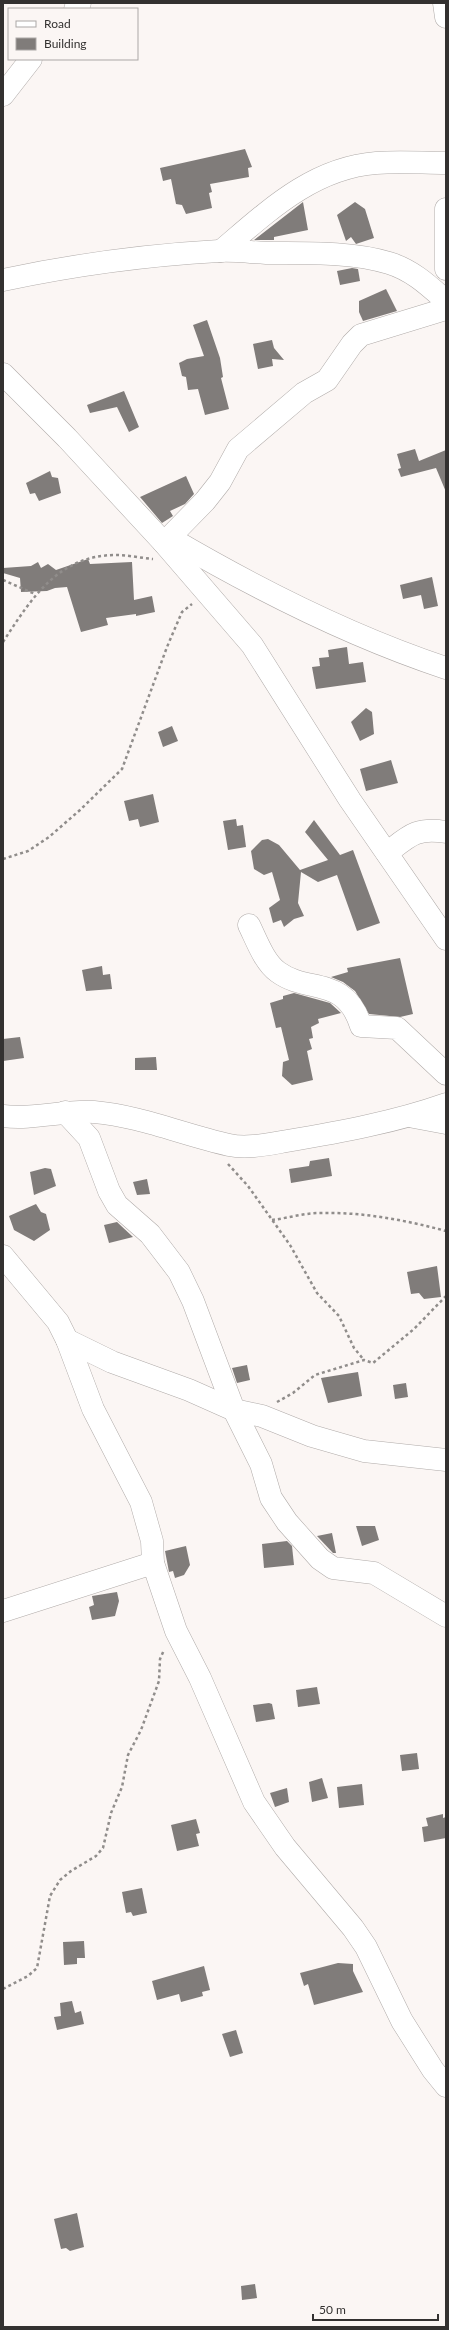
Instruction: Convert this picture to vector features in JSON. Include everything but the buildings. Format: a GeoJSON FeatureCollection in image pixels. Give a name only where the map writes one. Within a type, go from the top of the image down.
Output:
{"type":"FeatureCollection","features":[{"type":"Feature","properties":{"kind":"street"},"geometry":{"type":"LineString","coordinates":[[444,3],[446,17]]}},
{"type":"Feature","properties":{"kind":"street"},"geometry":{"type":"LineString","coordinates":[[3,95],[30,60]]}},
{"type":"Feature","properties":{"kind":"street"},"geometry":{"type":"LineString","coordinates":[[221,251],[274,206],[311,181],[343,169],[376,163],[446,163]]}},
{"type":"Feature","properties":{"kind":"street"},"geometry":{"type":"LineString","coordinates":[[446,209],[446,269]]}},
{"type":"Feature","properties":{"kind":"street"},"geometry":{"type":"LineString","coordinates":[[3,280],[30,274],[143,258],[221,251],[336,255],[388,263],[413,273],[446,301]]}},
{"type":"Feature","properties":{"kind":"street"},"geometry":{"type":"LineString","coordinates":[[167,540],[205,501],[220,482],[238,449],[304,393],[327,380],[352,344],[361,335],[446,309]]}},
{"type":"Feature","properties":{"kind":"street"},"geometry":{"type":"LineString","coordinates":[[3,374],[167,540],[180,562],[252,645],[387,853],[446,939]]}},
{"type":"Feature","properties":{"kind":"street"},"geometry":{"type":"LineString","coordinates":[[167,540],[228,573],[379,644],[446,668]]}},
{"type":"Feature","properties":{"kind":"street"},"geometry":{"type":"LineString","coordinates":[[387,853],[415,832],[431,830],[446,832]]}},
{"type":"Feature","properties":{"kind":"street"},"geometry":{"type":"LineString","coordinates":[[249,925],[269,961],[277,971],[291,978],[327,988],[340,995],[358,1016],[361,1026],[397,1028],[446,1074]]}},
{"type":"Feature","properties":{"kind":"street"},"geometry":{"type":"LineString","coordinates":[[3,1116],[14,1118],[65,1112],[94,1112],[174,1129],[231,1146],[265,1144],[309,1137],[410,1116],[446,1104]]}},
{"type":"Feature","properties":{"kind":"street"},"geometry":{"type":"LineString","coordinates":[[65,1112],[89,1138],[109,1191],[117,1205],[150,1234],[179,1272],[193,1301],[234,1410],[261,1464],[271,1498],[287,1522],[320,1559],[334,1568],[374,1573],[446,1616]]}},
{"type":"Feature","properties":{"kind":"street"},"geometry":{"type":"LineString","coordinates":[[410,1116],[446,1123]]}},
{"type":"Feature","properties":{"kind":"street"},"geometry":{"type":"LineString","coordinates":[[3,1256],[58,1322],[67,1340],[93,1409],[141,1502],[152,1541],[153,1563],[176,1631],[200,1678],[254,1802],[285,1847],[353,1928],[370,1954],[402,2021],[433,2070],[446,2086]]}},
{"type":"Feature","properties":{"kind":"street"},"geometry":{"type":"LineString","coordinates":[[67,1340],[112,1362],[189,1390],[234,1410],[262,1416],[312,1436],[364,1451],[446,1460]]}},
{"type":"Feature","properties":{"kind":"street"},"geometry":{"type":"LineString","coordinates":[[3,1611],[153,1563]]}},
{"type":"Feature","properties":{"kind":"path"},"geometry":{"type":"LineString","coordinates":[[3,642],[35,594],[67,567],[88,559],[115,555],[180,562]]}},
{"type":"Feature","properties":{"kind":"path"},"geometry":{"type":"LineString","coordinates":[[3,580],[35,594]]}},
{"type":"Feature","properties":{"kind":"path"},"geometry":{"type":"LineString","coordinates":[[3,859],[28,851],[49,837],[80,810],[122,769],[138,722],[182,612],[207,593]]}},
{"type":"Feature","properties":{"kind":"path"},"geometry":{"type":"LineString","coordinates":[[224,1160],[248,1186],[272,1220],[301,1262],[317,1293],[338,1316],[354,1348],[364,1360],[373,1363],[414,1329],[446,1296]]}},
{"type":"Feature","properties":{"kind":"path"},"geometry":{"type":"LineString","coordinates":[[272,1220],[320,1213],[354,1214],[388,1218],[446,1231]]}},
{"type":"Feature","properties":{"kind":"path"},"geometry":{"type":"LineString","coordinates":[[262,1416],[277,1402],[293,1393],[315,1375],[364,1360]]}},
{"type":"Feature","properties":{"kind":"path"},"geometry":{"type":"LineString","coordinates":[[3,1990],[28,1976],[37,1968],[50,1896],[54,1888],[71,1871],[96,1856],[103,1848],[111,1813],[122,1787],[128,1755],[141,1730],[159,1681],[160,1659],[166,1644],[176,1631]]}}]}
